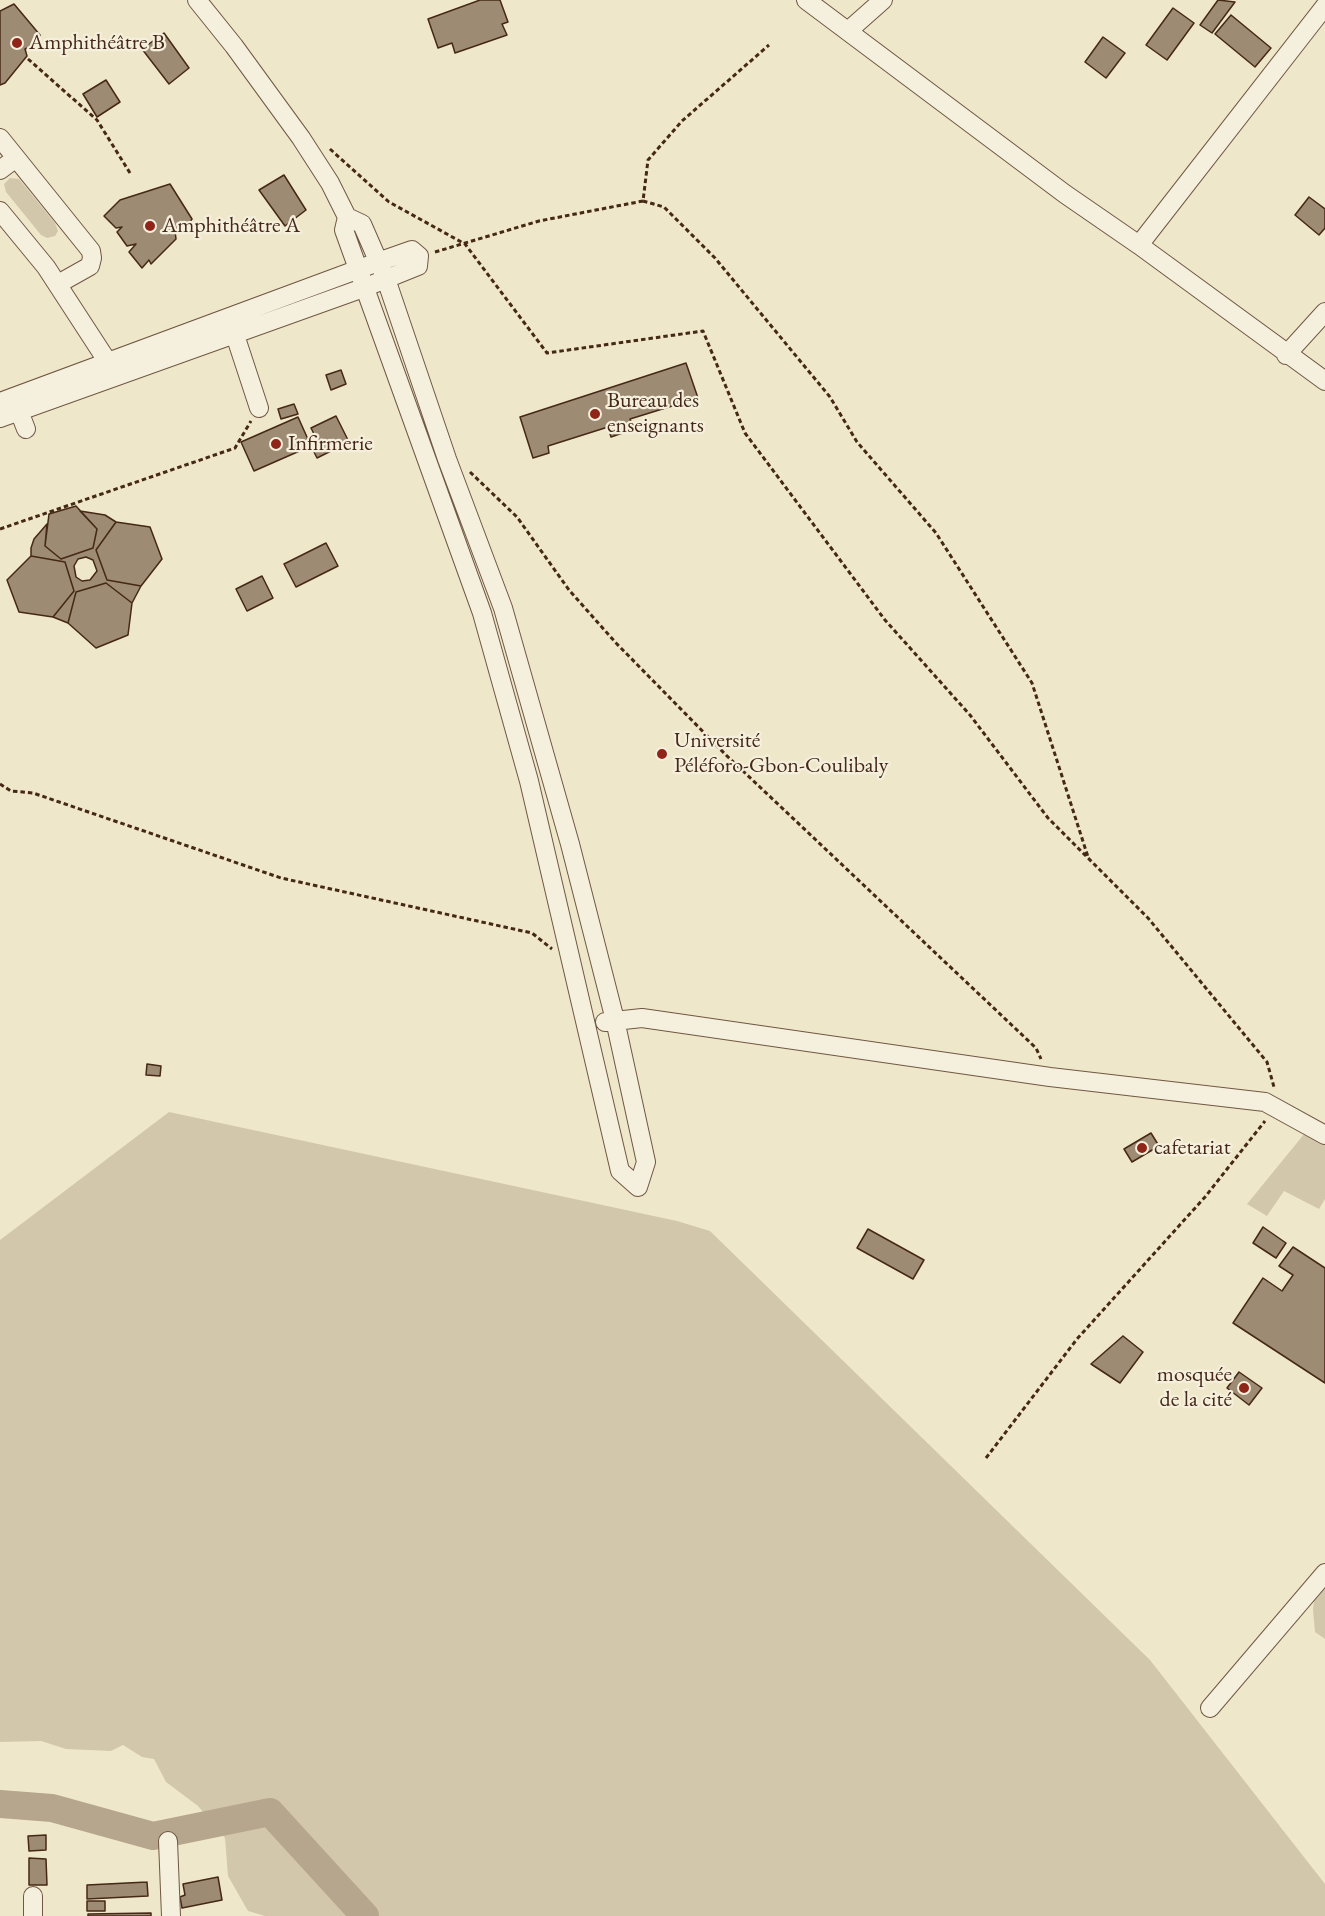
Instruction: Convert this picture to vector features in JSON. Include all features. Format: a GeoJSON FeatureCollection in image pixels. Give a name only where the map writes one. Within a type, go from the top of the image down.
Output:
{"type":"FeatureCollection","features":[{"type":"Feature","properties":{"kind":"street"},"geometry":{"type":"LineString","coordinates":[[197,0],[234,46],[301,138],[330,183],[347,217],[362,224],[386,279],[447,459],[503,608],[570,844],[615,1020],[646,1162],[638,1187],[620,1171],[588,1025],[529,781],[482,614],[344,230],[347,217]]}},
{"type":"Feature","properties":{"kind":"street"},"geometry":{"type":"LineString","coordinates":[[806,0],[1065,194],[1139,245],[1286,355],[1325,381]]}},
{"type":"Feature","properties":{"kind":"street"},"geometry":{"type":"LineString","coordinates":[[848,31],[883,0]]}},
{"type":"Feature","properties":{"kind":"street"},"geometry":{"type":"LineString","coordinates":[[1139,245],[1325,6]]}},
{"type":"Feature","properties":{"kind":"street"},"geometry":{"type":"LineString","coordinates":[[0,138],[91,250],[90,266],[58,284]]}},
{"type":"Feature","properties":{"kind":"street"},"geometry":{"type":"LineString","coordinates":[[0,170],[16,158]]}},
{"type":"Feature","properties":{"kind":"street"},"geometry":{"type":"LineString","coordinates":[[0,211],[58,284],[113,369]]}},
{"type":"Feature","properties":{"kind":"street"},"geometry":{"type":"LineString","coordinates":[[0,402],[113,369],[235,335],[418,266],[419,256],[412,250],[359,269],[113,369],[0,418]]}},
{"type":"Feature","properties":{"kind":"street"},"geometry":{"type":"LineString","coordinates":[[1286,355],[1325,312]]}},
{"type":"Feature","properties":{"kind":"street"},"geometry":{"type":"LineString","coordinates":[[235,335],[259,408]]}},
{"type":"Feature","properties":{"kind":"street"},"geometry":{"type":"LineString","coordinates":[[19,411],[26,429]]}},
{"type":"Feature","properties":{"kind":"street"},"geometry":{"type":"LineString","coordinates":[[482,614],[503,608]]}},
{"type":"Feature","properties":{"kind":"street"},"geometry":{"type":"LineString","coordinates":[[588,1025],[642,1018],[1050,1077],[1265,1102],[1325,1135]]}},
{"type":"Feature","properties":{"kind":"street"},"geometry":{"type":"LineString","coordinates":[[1210,1708],[1325,1573]]}},
{"type":"Feature","properties":{"kind":"street"},"geometry":{"type":"LineString","coordinates":[[168,1841],[171,1916]]}},
{"type":"Feature","properties":{"kind":"street"},"geometry":{"type":"LineString","coordinates":[[33,1896],[33,1916]]}},
{"type":"Feature","properties":{"kind":"path"},"geometry":{"type":"LineString","coordinates":[[643,201],[648,160],[682,121],[769,45]]}},
{"type":"Feature","properties":{"kind":"path"},"geometry":{"type":"LineString","coordinates":[[28,59],[98,120],[130,173]]}},
{"type":"Feature","properties":{"kind":"path"},"geometry":{"type":"LineString","coordinates":[[326,146],[389,202],[465,244],[547,354],[703,331],[746,433],[885,620],[970,714],[1048,818],[1148,918],[1267,1062],[1274,1082],[1274,1107],[1205,1197],[1077,1339],[986,1458]]}},
{"type":"Feature","properties":{"kind":"path"},"geometry":{"type":"LineString","coordinates":[[419,256],[539,221],[643,201],[664,207],[715,258],[830,397],[857,442],[936,533],[1032,683],[1089,859]]}},
{"type":"Feature","properties":{"kind":"path"},"geometry":{"type":"LineString","coordinates":[[0,529],[235,448],[259,408]]}},
{"type":"Feature","properties":{"kind":"path"},"geometry":{"type":"LineString","coordinates":[[447,459],[477,476],[517,517],[569,590],[616,643],[726,755],[1035,1048],[1050,1077]]}},
{"type":"Feature","properties":{"kind":"path"},"geometry":{"type":"LineString","coordinates":[[0,784],[11,791],[33,793],[281,878],[532,933],[574,967]]}},
{"type":"Feature","properties":{"kind":"shaded area"},"geometry":{"type":"Polygon","coordinates":[[[10,178],[19,179],[55,223],[58,231],[55,236],[47,238],[41,235],[6,192],[4,184],[10,178]]]}},
{"type":"Feature","properties":{"kind":"shaded area"},"geometry":{"type":"Polygon","coordinates":[[[169,1112],[677,1221],[710,1231],[1150,1660],[1325,1884],[1325,1916],[265,1916],[248,1911],[228,1876],[225,1838],[198,1806],[166,1782],[154,1759],[142,1757],[123,1745],[111,1751],[66,1749],[41,1741],[0,1742],[0,1240],[169,1112]]]}},
{"type":"Feature","properties":{"kind":"shaded area"},"geometry":{"type":"Polygon","coordinates":[[[1305,1133],[1325,1144],[1325,1199],[1319,1209],[1284,1191],[1267,1216],[1247,1204],[1305,1133]]]}},
{"type":"Feature","properties":{"kind":"shaded area"},"geometry":{"type":"Polygon","coordinates":[[[1325,1579],[1325,1639],[1315,1632],[1313,1610],[1315,1591],[1325,1579]]]}},
{"type":"Feature","properties":{"kind":"building"},"geometry":{"type":"Polygon","coordinates":[[[480,0],[500,0],[508,22],[502,24],[507,35],[455,53],[452,43],[438,48],[428,19],[480,0]]]}},
{"type":"Feature","properties":{"kind":"building"},"geometry":{"type":"Polygon","coordinates":[[[1218,0],[1235,2],[1212,33],[1200,25],[1218,0]]]}},
{"type":"Feature","properties":{"kind":"building","name":"Amphithéâtre B"},"geometry":{"type":"Polygon","coordinates":[[[14,4],[40,35],[34,45],[25,49],[27,56],[5,83],[0,85],[0,11],[14,4]]]}},
{"type":"Feature","properties":{"kind":"building"},"geometry":{"type":"Polygon","coordinates":[[[1173,8],[1194,23],[1167,60],[1146,45],[1173,8]]]}},
{"type":"Feature","properties":{"kind":"building"},"geometry":{"type":"Polygon","coordinates":[[[1231,15],[1271,48],[1255,67],[1215,34],[1231,15]]]}},
{"type":"Feature","properties":{"kind":"building"},"geometry":{"type":"Polygon","coordinates":[[[164,33],[189,68],[169,84],[142,49],[164,33]]]}},
{"type":"Feature","properties":{"kind":"building"},"geometry":{"type":"Polygon","coordinates":[[[1103,37],[1125,53],[1106,78],[1085,62],[1103,37]]]}},
{"type":"Feature","properties":{"kind":"building"},"geometry":{"type":"Polygon","coordinates":[[[106,80],[120,102],[97,117],[83,94],[106,80]]]}},
{"type":"Feature","properties":{"kind":"building"},"geometry":{"type":"Polygon","coordinates":[[[284,175],[306,210],[285,226],[259,190],[284,175]]]}},
{"type":"Feature","properties":{"kind":"building","name":"Amphithéâtre A"},"geometry":{"type":"Polygon","coordinates":[[[170,184],[192,219],[186,228],[175,231],[176,239],[151,264],[149,260],[142,268],[129,252],[136,244],[127,246],[117,232],[122,227],[116,228],[104,216],[120,200],[170,184]]]}},
{"type":"Feature","properties":{"kind":"building"},"geometry":{"type":"Polygon","coordinates":[[[1309,197],[1325,209],[1325,228],[1319,235],[1295,215],[1309,197]]]}},
{"type":"Feature","properties":{"kind":"building"},"geometry":{"type":"Polygon","coordinates":[[[686,363],[698,398],[630,419],[634,429],[611,437],[608,427],[548,446],[549,453],[533,458],[520,417],[686,363]]]}},
{"type":"Feature","properties":{"kind":"building"},"geometry":{"type":"Polygon","coordinates":[[[341,370],[346,384],[331,390],[326,375],[341,370]]]}},
{"type":"Feature","properties":{"kind":"building"},"geometry":{"type":"Polygon","coordinates":[[[294,404],[298,414],[281,419],[278,409],[294,404]]]}},
{"type":"Feature","properties":{"kind":"building"},"geometry":{"type":"Polygon","coordinates":[[[336,416],[349,442],[317,458],[311,446],[318,442],[311,428],[336,416]]]}},
{"type":"Feature","properties":{"kind":"building","name":"Infirmerie"},"geometry":{"type":"Polygon","coordinates":[[[298,417],[311,446],[254,471],[241,442],[298,417]]]}},
{"type":"Feature","properties":{"kind":"building"},"geometry":{"type":"Polygon","coordinates":[[[76,506],[97,529],[93,548],[61,559],[45,546],[49,514],[76,506]]]}},
{"type":"Feature","properties":{"kind":"building"},"geometry":{"type":"Polygon","coordinates":[[[80,511],[105,515],[116,522],[96,550],[107,580],[141,586],[132,603],[106,583],[76,592],[68,623],[53,617],[74,591],[65,562],[31,556],[34,539],[47,524],[45,546],[61,559],[93,548],[97,529],[80,511]],[[86,557],[78,559],[74,566],[76,577],[82,581],[90,580],[97,571],[93,560],[86,557]]]}},
{"type":"Feature","properties":{"kind":"building"},"geometry":{"type":"Polygon","coordinates":[[[116,522],[150,527],[162,559],[141,586],[107,580],[96,550],[116,522]]]}},
{"type":"Feature","properties":{"kind":"building"},"geometry":{"type":"Polygon","coordinates":[[[326,543],[338,566],[296,587],[284,564],[326,543]]]}},
{"type":"Feature","properties":{"kind":"building"},"geometry":{"type":"Polygon","coordinates":[[[31,556],[65,562],[74,591],[53,617],[19,612],[7,580],[31,556]]]}},
{"type":"Feature","properties":{"kind":"building"},"geometry":{"type":"Polygon","coordinates":[[[262,576],[273,598],[247,611],[236,589],[262,576]]]}},
{"type":"Feature","properties":{"kind":"building"},"geometry":{"type":"Polygon","coordinates":[[[106,583],[132,603],[128,635],[96,648],[68,623],[76,592],[106,583]]]}},
{"type":"Feature","properties":{"kind":"building"},"geometry":{"type":"Polygon","coordinates":[[[147,1064],[161,1066],[160,1076],[146,1075],[147,1064]]]}},
{"type":"Feature","properties":{"kind":"building","name":"cafetariat"},"geometry":{"type":"Polygon","coordinates":[[[1151,1133],[1159,1146],[1132,1162],[1124,1149],[1151,1133]]]}},
{"type":"Feature","properties":{"kind":"building"},"geometry":{"type":"Polygon","coordinates":[[[1263,1227],[1286,1243],[1276,1258],[1253,1243],[1263,1227]]]}},
{"type":"Feature","properties":{"kind":"building"},"geometry":{"type":"Polygon","coordinates":[[[868,1229],[924,1260],[913,1279],[857,1248],[868,1229]]]}},
{"type":"Feature","properties":{"kind":"building"},"geometry":{"type":"Polygon","coordinates":[[[1293,1247],[1325,1268],[1325,1383],[1233,1323],[1263,1278],[1282,1291],[1293,1275],[1279,1266],[1293,1247]]]}},
{"type":"Feature","properties":{"kind":"building"},"geometry":{"type":"Polygon","coordinates":[[[1123,1336],[1143,1352],[1120,1383],[1091,1364],[1123,1336]]]}},
{"type":"Feature","properties":{"kind":"building","name":"mosquée de la cité"},"geometry":{"type":"Polygon","coordinates":[[[1239,1372],[1262,1388],[1249,1405],[1227,1388],[1239,1372]]]}},
{"type":"Feature","properties":{"kind":"building"},"geometry":{"type":"Polygon","coordinates":[[[46,1835],[46,1850],[29,1851],[28,1836],[46,1835]]]}},
{"type":"Feature","properties":{"kind":"building"},"geometry":{"type":"Polygon","coordinates":[[[29,1858],[46,1859],[47,1885],[29,1885],[29,1858]]]}},
{"type":"Feature","properties":{"kind":"building"},"geometry":{"type":"Polygon","coordinates":[[[218,1877],[222,1900],[182,1908],[180,1897],[185,1895],[183,1884],[218,1877]]]}},
{"type":"Feature","properties":{"kind":"building"},"geometry":{"type":"Polygon","coordinates":[[[147,1882],[148,1896],[87,1899],[87,1885],[147,1882]]]}},
{"type":"Feature","properties":{"kind":"building"},"geometry":{"type":"Polygon","coordinates":[[[87,1901],[105,1901],[105,1911],[87,1911],[87,1901]]]}},
{"type":"Feature","properties":{"kind":"building"},"geometry":{"type":"Polygon","coordinates":[[[151,1913],[151,1916],[88,1916],[88,1914],[151,1913]]]}},
{"type":"Feature","properties":{"kind":"waterway"},"geometry":{"type":"LineString","coordinates":[[0,1804],[52,1808],[153,1836],[270,1812],[365,1916]]}},
{"type":"Feature","properties":{"kind":"place","name":"Amphithéâtre B"},"geometry":{"type":"Point","coordinates":[17,43]}},
{"type":"Feature","properties":{"kind":"place","name":"Amphithéâtre A"},"geometry":{"type":"Point","coordinates":[150,226]}},
{"type":"Feature","properties":{"kind":"place","name":"Bureau des enseignants"},"geometry":{"type":"Point","coordinates":[595,414]}},
{"type":"Feature","properties":{"kind":"place","name":"Infirmerie"},"geometry":{"type":"Point","coordinates":[276,444]}},
{"type":"Feature","properties":{"kind":"place","name":"Université Péléforo-Gbon-Coulibaly"},"geometry":{"type":"Point","coordinates":[662,754]}},
{"type":"Feature","properties":{"kind":"place","name":"cafetariat"},"geometry":{"type":"Point","coordinates":[1142,1148]}},
{"type":"Feature","properties":{"kind":"place","name":"mosquée de la cité"},"geometry":{"type":"Point","coordinates":[1244,1388]}}]}
